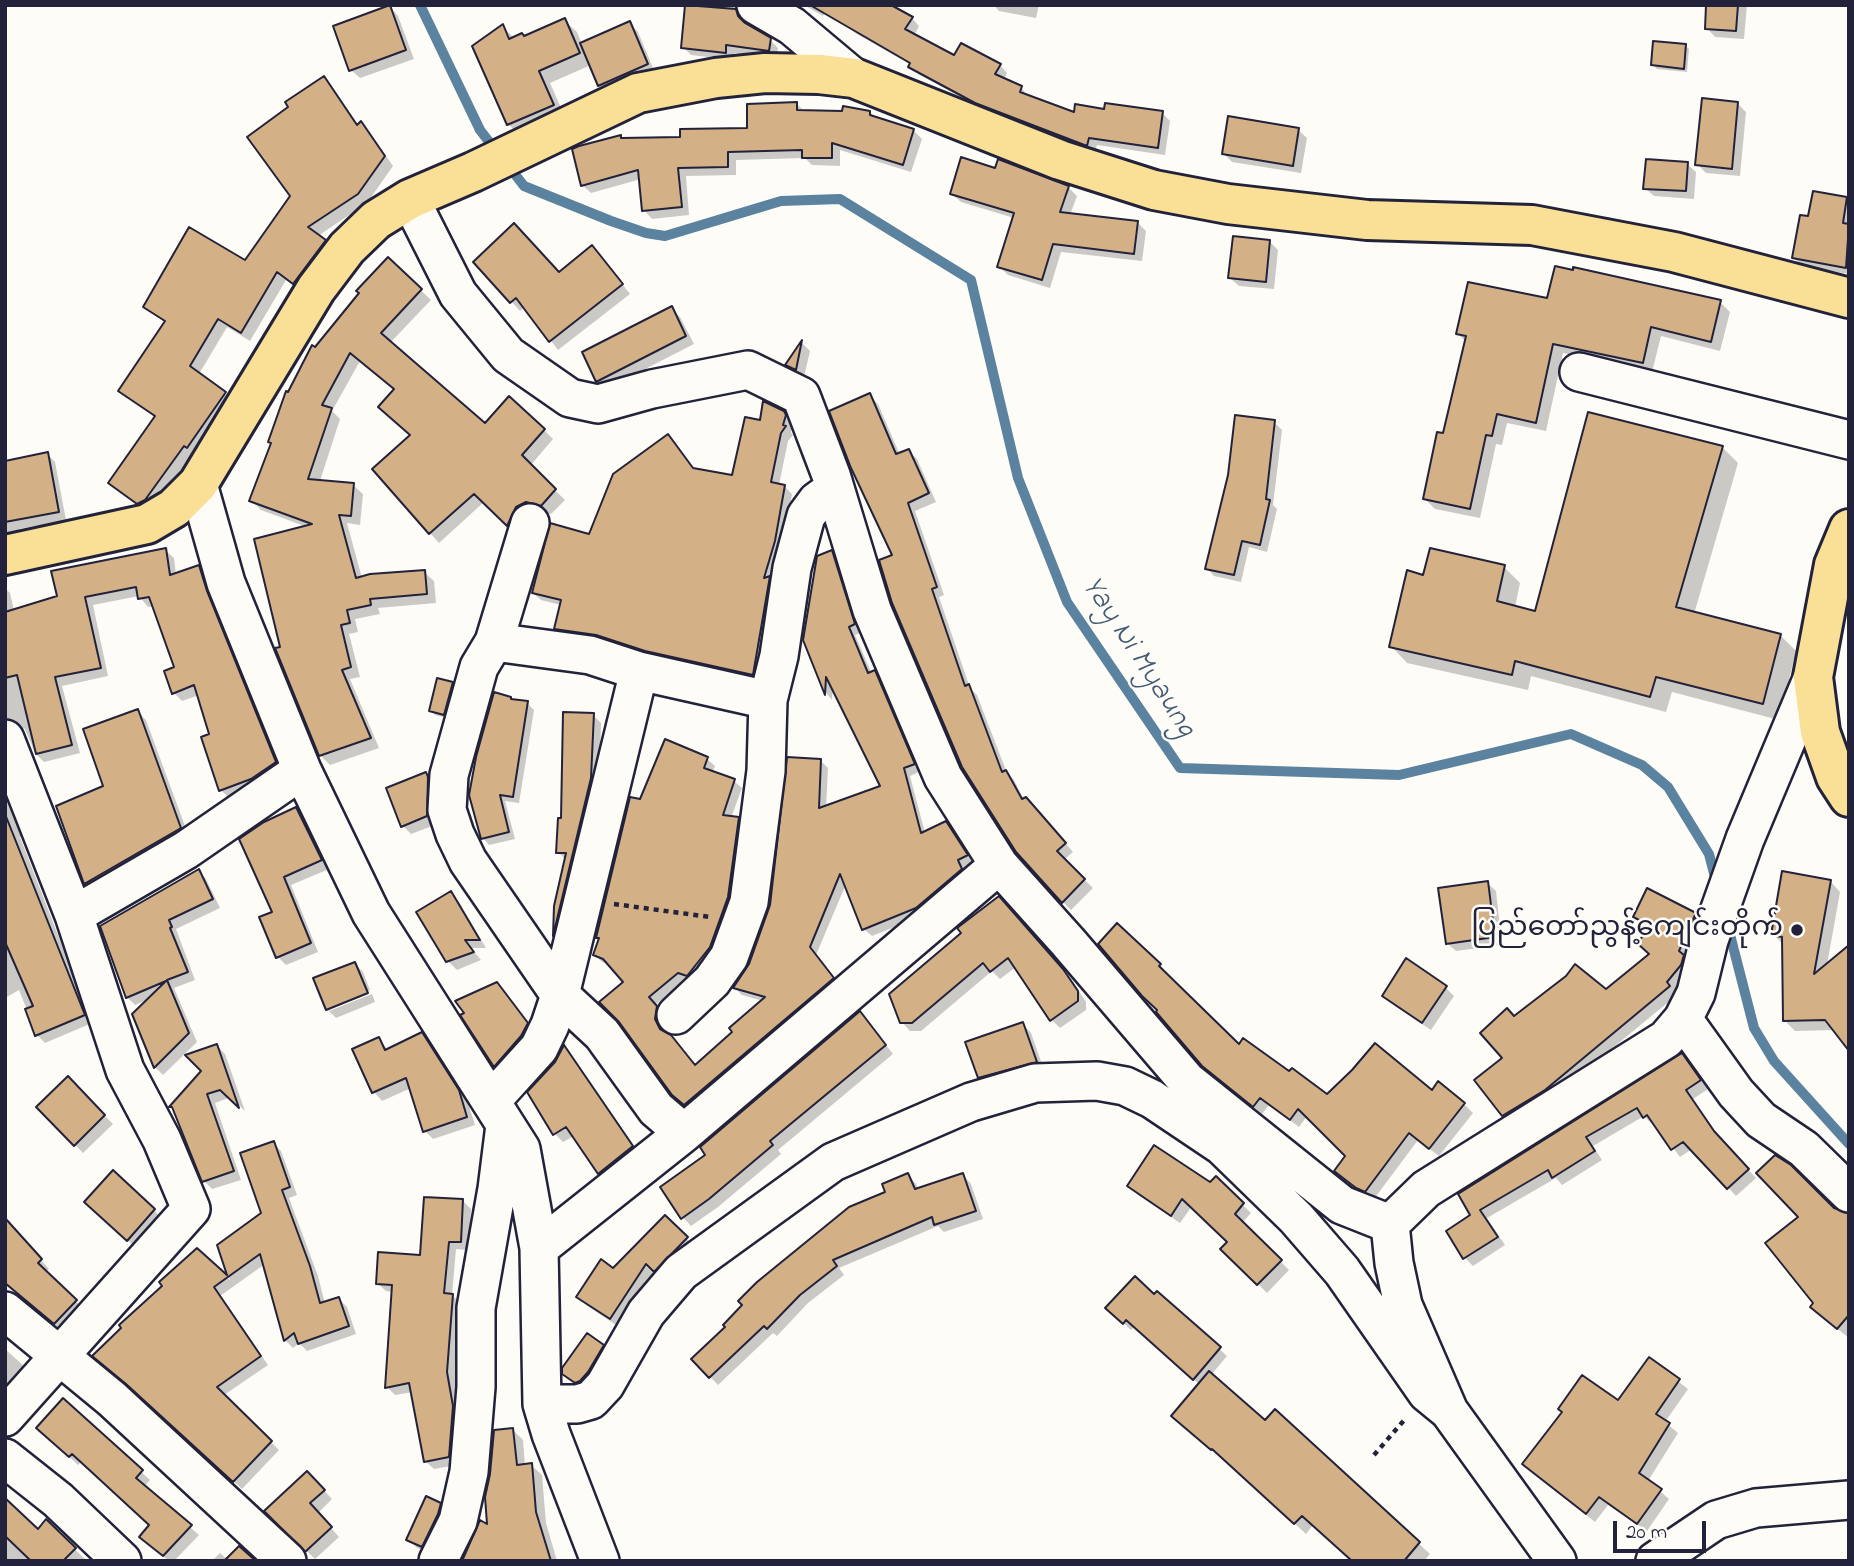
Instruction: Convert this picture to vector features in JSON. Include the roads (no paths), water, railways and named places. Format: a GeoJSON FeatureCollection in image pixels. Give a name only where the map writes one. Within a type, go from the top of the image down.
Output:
{"type":"FeatureCollection","features":[{"type":"Feature","properties":{"kind":"main road"},"geometry":{"type":"LineString","coordinates":[[5,555],[147,524],[174,509],[198,484],[316,289],[347,248],[376,220],[411,199],[638,93],[716,78],[819,74],[854,78],[1060,160],[1154,190],[1228,204],[1367,220],[1532,225],[1674,252],[1849,298]]}},
{"type":"Feature","properties":{"kind":"main road"},"geometry":{"type":"LineString","coordinates":[[1849,529],[1834,565],[1813,677],[1820,732],[1836,777],[1849,797]]}},
{"type":"Feature","properties":{"kind":"street"},"geometry":{"type":"LineString","coordinates":[[756,5],[792,26],[854,78]]}},
{"type":"Feature","properties":{"kind":"street"},"geometry":{"type":"LineString","coordinates":[[411,199],[458,294],[508,355],[570,398],[598,404],[652,389],[748,370],[801,396],[835,488],[872,611],[943,777],[999,864],[1187,1082],[1342,1205],[1390,1224]]}},
{"type":"Feature","properties":{"kind":"street"},"geometry":{"type":"LineString","coordinates":[[1579,372],[1849,440]]}},
{"type":"Feature","properties":{"kind":"street"},"geometry":{"type":"LineString","coordinates":[[198,484],[226,583],[302,770],[371,914],[521,1149],[539,1248],[542,1404],[600,1561]]}},
{"type":"Feature","properties":{"kind":"street"},"geometry":{"type":"LineString","coordinates":[[676,1015],[712,981],[729,957],[749,902],[766,771],[768,699],[779,656],[792,569],[806,516],[817,501],[835,488]]}},
{"type":"Feature","properties":{"kind":"street"},"geometry":{"type":"LineString","coordinates":[[530,523],[494,642],[479,667],[449,775],[447,810],[468,862],[561,995],[602,1034],[656,1109],[684,1133]]}},
{"type":"Feature","properties":{"kind":"street"},"geometry":{"type":"LineString","coordinates":[[494,642],[590,655],[639,671],[768,699]]}},
{"type":"Feature","properties":{"kind":"street"},"geometry":{"type":"LineString","coordinates":[[438,1561],[458,1521],[469,1472],[476,1387],[476,1308],[498,1189],[498,1113],[539,1048],[561,995],[639,671]]}},
{"type":"Feature","properties":{"kind":"street"},"geometry":{"type":"LineString","coordinates":[[1390,1224],[1426,1189],[1666,1039],[1683,1019],[1696,993],[1709,940],[1745,839],[1813,677]]}},
{"type":"Feature","properties":{"kind":"street"},"geometry":{"type":"LineString","coordinates":[[5,739],[74,915],[125,1070],[162,1140],[191,1209],[5,1417]]}},
{"type":"Feature","properties":{"kind":"street"},"geometry":{"type":"LineString","coordinates":[[74,915],[186,850],[302,770]]}},
{"type":"Feature","properties":{"kind":"street"},"geometry":{"type":"LineString","coordinates":[[539,1248],[684,1133],[999,864]]}},
{"type":"Feature","properties":{"kind":"street"},"geometry":{"type":"LineString","coordinates":[[1683,1019],[1737,1093],[1761,1120],[1804,1149],[1849,1194]]}},
{"type":"Feature","properties":{"kind":"street"},"geometry":{"type":"LineString","coordinates":[[542,1404],[577,1404],[591,1400],[605,1385],[646,1313],[681,1272],[833,1162],[971,1101],[1035,1083],[1097,1081],[1125,1086],[1152,1099],[1222,1146],[1296,1218],[1342,1271],[1557,1561]]}},
{"type":"Feature","properties":{"kind":"street"},"geometry":{"type":"LineString","coordinates":[[1390,1224],[1394,1263],[1403,1304],[1438,1402]]}},
{"type":"Feature","properties":{"kind":"street"},"geometry":{"type":"LineString","coordinates":[[5,1311],[112,1399],[287,1561]]}},
{"type":"Feature","properties":{"kind":"street"},"geometry":{"type":"LineString","coordinates":[[5,1458],[58,1500],[122,1561]]}},
{"type":"Feature","properties":{"kind":"street"},"geometry":{"type":"LineString","coordinates":[[1655,1561],[1716,1520],[1756,1508],[1849,1500]]}},
{"type":"Feature","properties":{"kind":"waterway","name":"Yay Ni Myaung"},"geometry":{"type":"LineString","coordinates":[[420,5],[480,130],[497,152]]}},
{"type":"Feature","properties":{"kind":"waterway","name":"Yay Ni Myaung"},"geometry":{"type":"LineString","coordinates":[[507,164],[524,186],[611,221],[646,233],[665,236],[781,201],[840,199],[971,280],[1018,478],[1067,602],[1180,768],[1399,775],[1571,734],[1642,765],[1668,787],[1709,854],[1717,885]]}},
{"type":"Feature","properties":{"kind":"waterway","name":"Yay Ni Myaung"},"geometry":{"type":"LineString","coordinates":[[1727,923],[1754,1028],[1774,1061],[1849,1144]]}},
{"type":"Feature","properties":{"kind":"place","name":"ပြည်‌‌တော်ညွန့်ကျေင်းတိုက်"},"geometry":{"type":"Point","coordinates":[1797,930]}}]}
